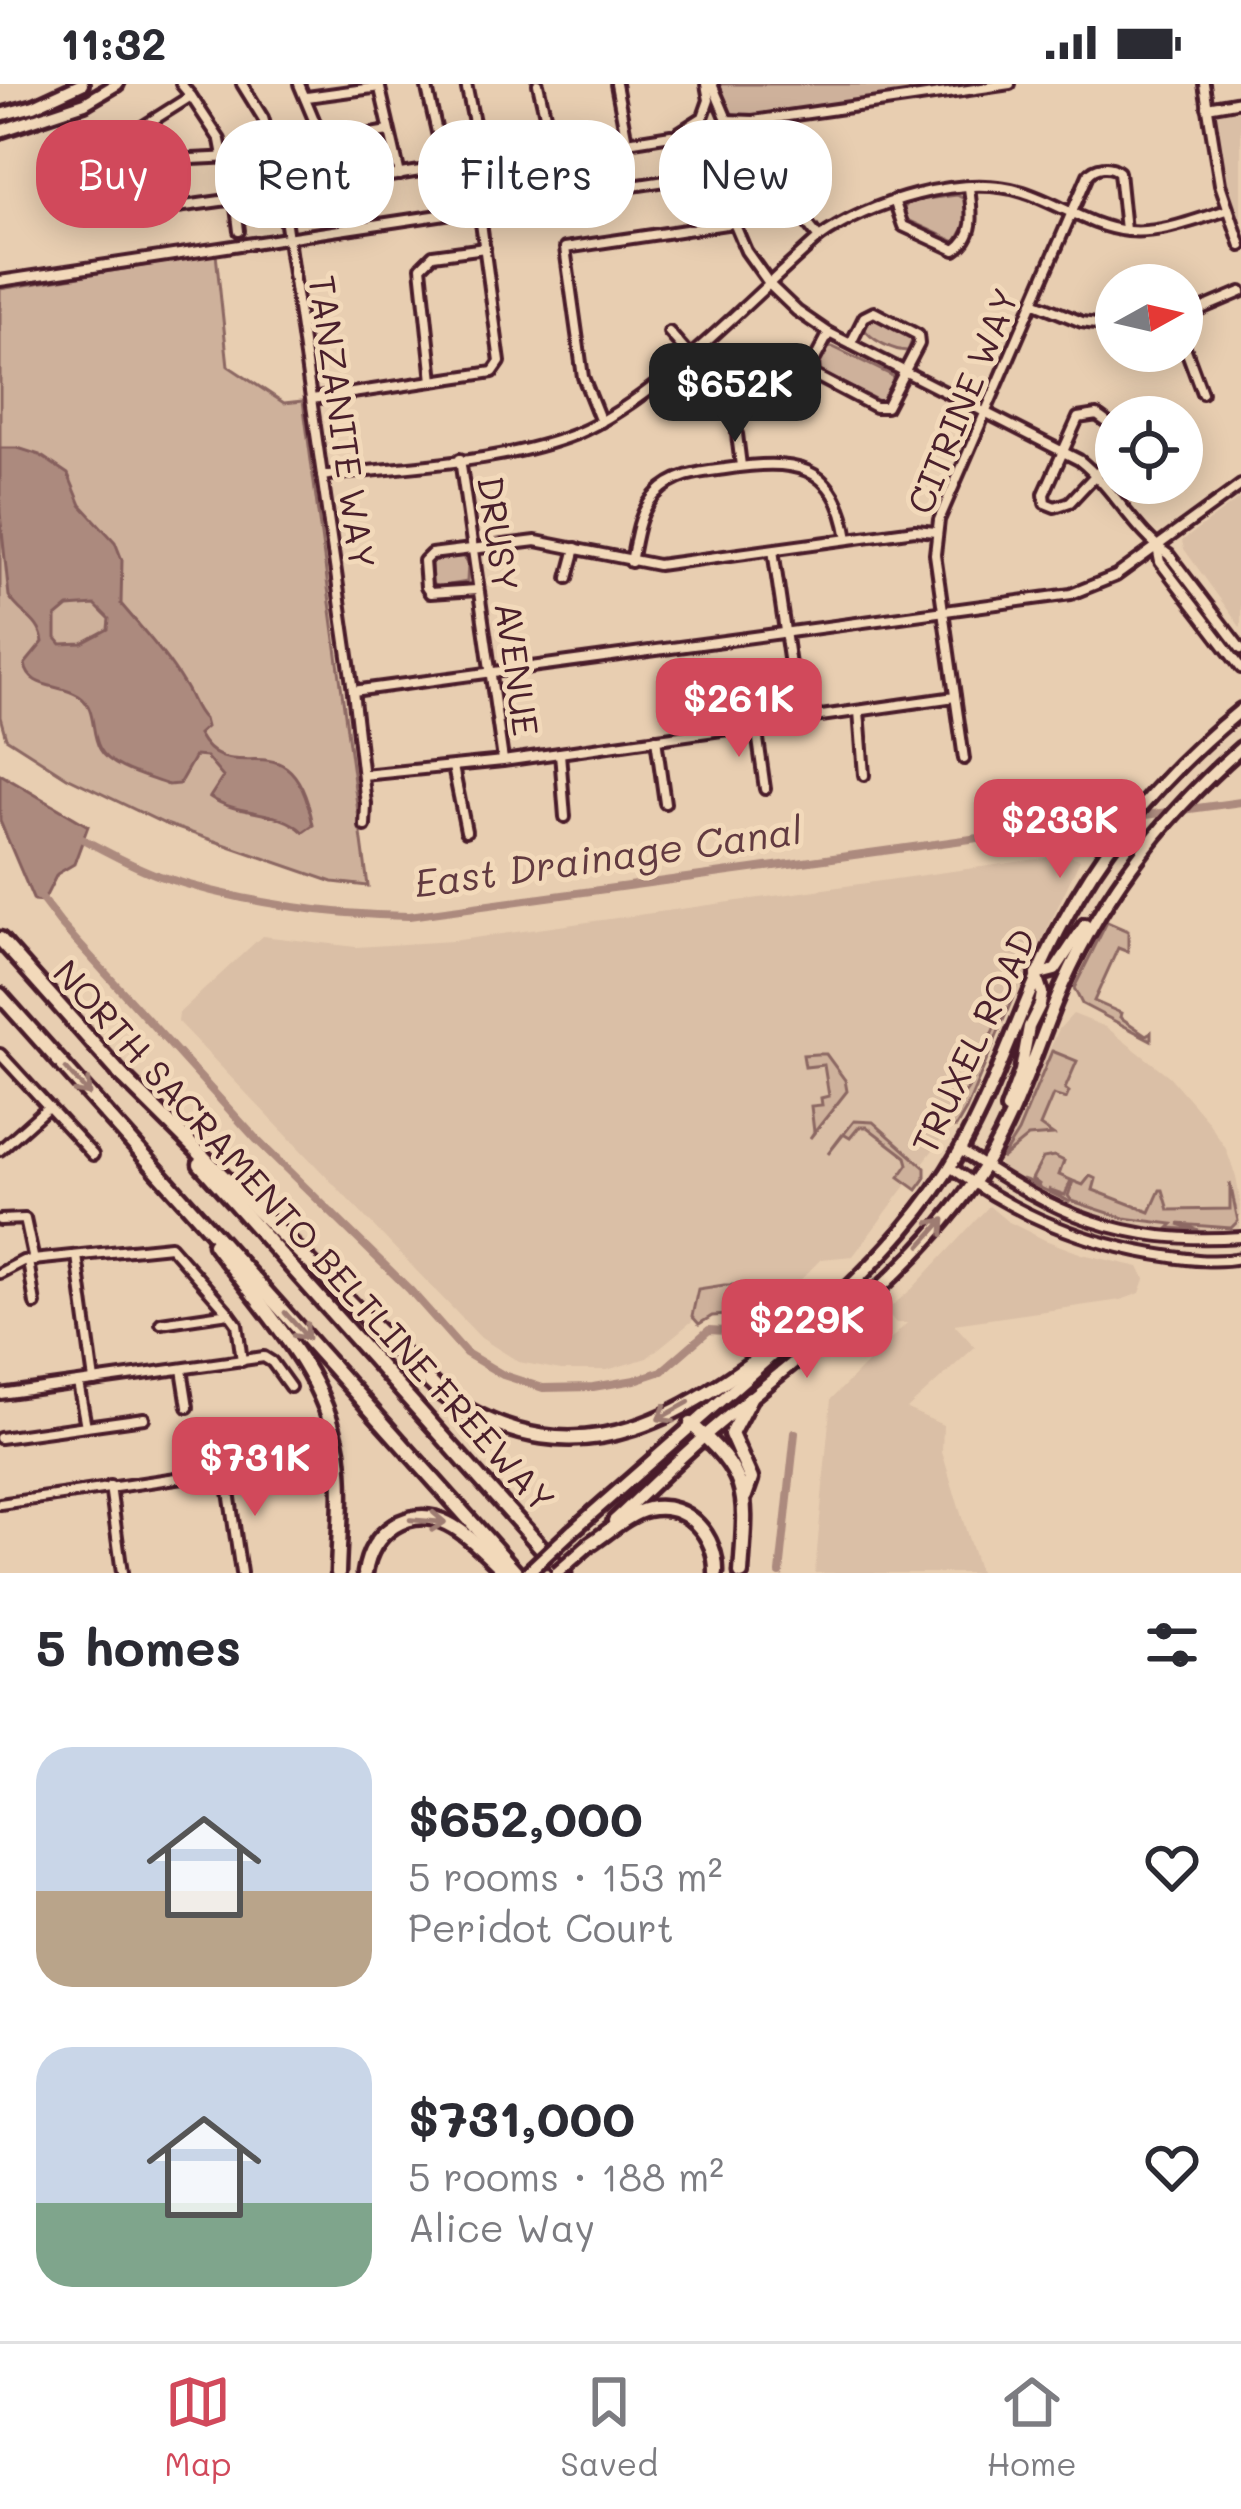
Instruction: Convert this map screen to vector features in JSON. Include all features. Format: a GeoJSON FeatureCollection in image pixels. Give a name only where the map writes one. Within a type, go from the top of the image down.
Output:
{"type":"FeatureCollection","features":[{"type":"Feature","properties":{"kind":"highway","name":"NORTH SACRAMENTO BELTLINE FREEWAY"},"geometry":{"type":"LineString","coordinates":[[0,939],[561,1570]]}},
{"type":"Feature","properties":{"kind":"highway","name":"NORTH SACRAMENTO BELTLINE FREEWAY"},"geometry":{"type":"LineString","coordinates":[[0,995],[517,1573]]}},
{"type":"Feature","properties":{"kind":"highway"},"geometry":{"type":"LineString","coordinates":[[119,1073],[442,1394],[467,1411],[512,1430],[563,1439],[631,1431],[663,1418],[731,1376],[838,1298]]}},
{"type":"Feature","properties":{"kind":"highway"},"geometry":{"type":"LineString","coordinates":[[163,1176],[315,1382],[338,1450],[342,1524],[338,1573]]}},
{"type":"Feature","properties":{"kind":"highway"},"geometry":{"type":"LineString","coordinates":[[741,1573],[744,1497],[751,1479],[731,1434],[750,1398]]}},
{"type":"Feature","properties":{"kind":"highway"},"geometry":{"type":"LineString","coordinates":[[691,1424],[727,1456],[744,1497]]}},
{"type":"Feature","properties":{"kind":"highway"},"geometry":{"type":"LineString","coordinates":[[590,1544],[643,1510],[670,1510],[695,1522],[709,1537],[716,1573]]}},
{"type":"Feature","properties":{"kind":"highway"},"geometry":{"type":"LineString","coordinates":[[365,1573],[380,1537],[399,1522],[422,1517],[455,1526],[507,1573]]}},
{"type":"Feature","properties":{"kind":"main road"},"geometry":{"type":"LineString","coordinates":[[0,115],[34,106],[82,84]]}},
{"type":"Feature","properties":{"kind":"main road"},"geometry":{"type":"LineString","coordinates":[[0,130],[85,103],[117,84]]}},
{"type":"Feature","properties":{"kind":"main road","name":"TRUXEL ROAD"},"geometry":{"type":"LineString","coordinates":[[527,1573],[838,1298],[901,1234],[960,1150],[1007,1052],[1036,975],[1099,865],[1154,793],[1241,710]]}},
{"type":"Feature","properties":{"kind":"main road","name":"TRUXEL ROAD"},"geometry":{"type":"LineString","coordinates":[[561,1570],[705,1436],[891,1279],[973,1183],[995,1147],[1082,946],[1126,873],[1196,788],[1241,748]]}},
{"type":"Feature","properties":{"kind":"main road"},"geometry":{"type":"LineString","coordinates":[[995,1147],[1040,1004],[1036,975],[1049,973],[1063,962],[1114,880],[1126,873]]}},
{"type":"Feature","properties":{"kind":"street"},"geometry":{"type":"LineString","coordinates":[[181,84],[215,132]]}},
{"type":"Feature","properties":{"kind":"street","name":"TANZANITE WAY"},"geometry":{"type":"LineString","coordinates":[[242,84],[264,120]]}},
{"type":"Feature","properties":{"kind":"street"},"geometry":{"type":"LineString","coordinates":[[299,84],[315,120]]}},
{"type":"Feature","properties":{"kind":"street"},"geometry":{"type":"LineString","coordinates":[[394,176],[438,168],[442,161],[426,84]]}},
{"type":"Feature","properties":{"kind":"street"},"geometry":{"type":"LineString","coordinates":[[466,84],[474,120]]}},
{"type":"Feature","properties":{"kind":"street"},"geometry":{"type":"LineString","coordinates":[[538,84],[546,120]]}},
{"type":"Feature","properties":{"kind":"street"},"geometry":{"type":"LineString","coordinates":[[616,84],[623,120]]}},
{"type":"Feature","properties":{"kind":"street"},"geometry":{"type":"LineString","coordinates":[[709,84],[725,118]]}},
{"type":"Feature","properties":{"kind":"street"},"geometry":{"type":"LineString","coordinates":[[701,119],[709,84]]}},
{"type":"Feature","properties":{"kind":"street"},"geometry":{"type":"LineString","coordinates":[[765,120],[1010,84]]}},
{"type":"Feature","properties":{"kind":"street"},"geometry":{"type":"LineString","coordinates":[[1204,84],[1227,210],[1241,245]]}},
{"type":"Feature","properties":{"kind":"street"},"geometry":{"type":"LineString","coordinates":[[307,97],[380,86],[387,120]]}},
{"type":"Feature","properties":{"kind":"street"},"geometry":{"type":"LineString","coordinates":[[156,120],[191,96]]}},
{"type":"Feature","properties":{"kind":"street"},"geometry":{"type":"LineString","coordinates":[[1207,107],[1241,101]]}},
{"type":"Feature","properties":{"kind":"street"},"geometry":{"type":"LineString","coordinates":[[701,119],[713,113],[739,120]]}},
{"type":"Feature","properties":{"kind":"street"},"geometry":{"type":"LineString","coordinates":[[394,151],[400,175]]}},
{"type":"Feature","properties":{"kind":"street","name":"CITRINE WAY"},"geometry":{"type":"LineString","coordinates":[[964,759],[935,554],[937,532],[1092,170],[1112,167],[1120,175],[1125,230]]}},
{"type":"Feature","properties":{"kind":"street"},"geometry":{"type":"LineString","coordinates":[[322,476],[542,444],[601,422],[639,396],[819,238],[851,217],[894,200],[994,187],[1023,192],[1125,230],[1158,230],[1227,210]]}},
{"type":"Feature","properties":{"kind":"street"},"geometry":{"type":"LineString","coordinates":[[894,200],[903,226],[955,250],[963,244],[973,221],[969,188]]}},
{"type":"Feature","properties":{"kind":"street"},"geometry":{"type":"LineString","coordinates":[[0,280],[418,217]]}},
{"type":"Feature","properties":{"kind":"street","name":"TANZANITE WAY"},"geometry":{"type":"LineString","coordinates":[[287,228],[353,692],[365,826]]}},
{"type":"Feature","properties":{"kind":"street"},"geometry":{"type":"LineString","coordinates":[[311,399],[494,372],[500,362],[482,228]]}},
{"type":"Feature","properties":{"kind":"street"},"geometry":{"type":"LineString","coordinates":[[601,422],[583,377],[565,248],[699,228]]}},
{"type":"Feature","properties":{"kind":"street"},"geometry":{"type":"LineString","coordinates":[[736,228],[768,282],[797,311],[830,333],[1063,450],[1095,473]]}},
{"type":"Feature","properties":{"kind":"street"},"geometry":{"type":"LineString","coordinates":[[811,228],[819,238]]}},
{"type":"Feature","properties":{"kind":"street"},"geometry":{"type":"LineString","coordinates":[[433,381],[421,266],[434,255],[485,248]]}},
{"type":"Feature","properties":{"kind":"street"},"geometry":{"type":"LineString","coordinates":[[1203,308],[1241,292]]}},
{"type":"Feature","properties":{"kind":"street"},"geometry":{"type":"LineString","coordinates":[[1033,302],[1095,324]]}},
{"type":"Feature","properties":{"kind":"street"},"geometry":{"type":"LineString","coordinates":[[830,333],[812,368],[817,378],[884,408],[919,344],[914,330],[874,312],[864,317],[851,343]]}},
{"type":"Feature","properties":{"kind":"street"},"geometry":{"type":"LineString","coordinates":[[669,332],[688,354]]}},
{"type":"Feature","properties":{"kind":"street"},"geometry":{"type":"LineString","coordinates":[[1194,372],[1202,393]]}},
{"type":"Feature","properties":{"kind":"street"},"geometry":{"type":"LineString","coordinates":[[1095,417],[1082,415],[1076,421],[1044,494],[1048,506],[1070,502],[1095,475]]}},
{"type":"Feature","properties":{"kind":"street"},"geometry":{"type":"LineString","coordinates":[[737,434],[741,466]]}},
{"type":"Feature","properties":{"kind":"street","name":"DRUSY AVENUE"},"geometry":{"type":"LineString","coordinates":[[460,459],[503,761]]}},
{"type":"Feature","properties":{"kind":"street"},"geometry":{"type":"LineString","coordinates":[[631,562],[642,515],[662,489],[693,473],[741,466],[779,462],[812,473],[837,498],[848,539]]}},
{"type":"Feature","properties":{"kind":"street"},"geometry":{"type":"LineString","coordinates":[[353,692],[1080,592],[1116,575],[1241,485]]}},
{"type":"Feature","properties":{"kind":"street"},"geometry":{"type":"LineString","coordinates":[[1121,504],[1169,555],[1241,650]]}},
{"type":"Feature","properties":{"kind":"street"},"geometry":{"type":"LineString","coordinates":[[477,590],[435,595],[426,587],[423,566],[431,554],[536,541],[631,562],[672,564],[914,530],[937,532]]}},
{"type":"Feature","properties":{"kind":"street"},"geometry":{"type":"LineString","coordinates":[[1156,546],[1160,562],[1241,668]]}},
{"type":"Feature","properties":{"kind":"street"},"geometry":{"type":"LineString","coordinates":[[568,578],[576,548]]}},
{"type":"Feature","properties":{"kind":"street"},"geometry":{"type":"LineString","coordinates":[[773,550],[798,719]]}},
{"type":"Feature","properties":{"kind":"street"},"geometry":{"type":"LineString","coordinates":[[363,775],[503,761],[955,698]]}},
{"type":"Feature","properties":{"kind":"street"},"geometry":{"type":"LineString","coordinates":[[859,711],[865,775]]}},
{"type":"Feature","properties":{"kind":"street"},"geometry":{"type":"LineString","coordinates":[[756,725],[765,789]]}},
{"type":"Feature","properties":{"kind":"street"},"geometry":{"type":"LineString","coordinates":[[656,739],[665,803]]}},
{"type":"Feature","properties":{"kind":"street"},"geometry":{"type":"LineString","coordinates":[[560,753],[566,817]]}},
{"type":"Feature","properties":{"kind":"street"},"geometry":{"type":"LineString","coordinates":[[453,766],[466,831]]}},
{"type":"Feature","properties":{"kind":"street"},"geometry":{"type":"LineString","coordinates":[[0,1054],[93,1155]]}},
{"type":"Feature","properties":{"kind":"street"},"geometry":{"type":"LineString","coordinates":[[0,1150],[48,1107]]}},
{"type":"Feature","properties":{"kind":"street"},"geometry":{"type":"LineString","coordinates":[[960,1150],[1031,1197],[1075,1217],[1144,1234],[1241,1237]]}},
{"type":"Feature","properties":{"kind":"street"},"geometry":{"type":"LineString","coordinates":[[950,1167],[1053,1228],[1103,1245],[1193,1260],[1241,1258]]}},
{"type":"Feature","properties":{"kind":"street"},"geometry":{"type":"LineString","coordinates":[[0,1220],[25,1219],[35,1304]]}},
{"type":"Feature","properties":{"kind":"street"},"geometry":{"type":"LineString","coordinates":[[0,1273],[31,1261],[170,1246],[237,1324],[242,1360]]}},
{"type":"Feature","properties":{"kind":"street"},"geometry":{"type":"LineString","coordinates":[[77,1256],[94,1382]]}},
{"type":"Feature","properties":{"kind":"street"},"geometry":{"type":"LineString","coordinates":[[160,1323],[230,1313]]}},
{"type":"Feature","properties":{"kind":"street"},"geometry":{"type":"LineString","coordinates":[[0,1394],[266,1358],[290,1388]]}},
{"type":"Feature","properties":{"kind":"street"},"geometry":{"type":"LineString","coordinates":[[182,1370],[188,1407]]}},
{"type":"Feature","properties":{"kind":"street"},"geometry":{"type":"LineString","coordinates":[[79,1383],[86,1426]]}},
{"type":"Feature","properties":{"kind":"street"},"geometry":{"type":"LineString","coordinates":[[0,1438],[144,1418]]}},
{"type":"Feature","properties":{"kind":"street"},"geometry":{"type":"LineString","coordinates":[[0,1504],[258,1466],[277,1469]]}},
{"type":"Feature","properties":{"kind":"street"},"geometry":{"type":"LineString","coordinates":[[226,1471],[241,1573]]}},
{"type":"Feature","properties":{"kind":"street"},"geometry":{"type":"LineString","coordinates":[[110,1486],[122,1573]]}},
{"type":"Feature","properties":{"kind":"shaded area"},"geometry":{"type":"Polygon","coordinates":[[[714,84],[908,84],[910,93],[744,119],[729,117],[714,84]]]}},
{"type":"Feature","properties":{"kind":"shaded area"},"geometry":{"type":"Polygon","coordinates":[[[1241,110],[1241,232],[1232,212],[1214,113],[1241,110]]]}},
{"type":"Feature","properties":{"kind":"shaded area"},"geometry":{"type":"Polygon","coordinates":[[[957,195],[966,200],[967,222],[956,242],[906,219],[904,208],[910,201],[957,195]]]}},
{"type":"Feature","properties":{"kind":"shaded area"},"geometry":{"type":"Polygon","coordinates":[[[216,254],[228,366],[284,403],[303,401],[368,886],[333,882],[163,823],[67,777],[6,738],[0,717],[0,289],[216,254]]]}},
{"type":"Feature","properties":{"kind":"shaded area"},"geometry":{"type":"Polygon","coordinates":[[[873,314],[914,335],[908,351],[883,344],[866,332],[863,327],[873,314]]]}},
{"type":"Feature","properties":{"kind":"shaded area"},"geometry":{"type":"Polygon","coordinates":[[[833,347],[891,375],[894,380],[886,398],[879,401],[819,371],[817,364],[826,348],[833,347]]]}},
{"type":"Feature","properties":{"kind":"shaded area"},"geometry":{"type":"Polygon","coordinates":[[[0,448],[40,455],[68,474],[81,505],[115,542],[122,560],[121,604],[170,664],[204,719],[206,727],[198,734],[212,751],[227,758],[276,762],[290,771],[303,791],[313,825],[303,832],[282,819],[233,808],[210,797],[223,777],[206,757],[195,756],[179,784],[168,785],[131,772],[105,756],[85,701],[39,682],[28,672],[25,664],[43,642],[38,628],[9,596],[0,513],[0,448]],[[95,605],[68,607],[56,617],[56,638],[61,644],[82,643],[108,629],[109,619],[95,605]]]}},
{"type":"Feature","properties":{"kind":"shaded area"},"geometry":{"type":"Polygon","coordinates":[[[1241,497],[1241,628],[1182,541],[1241,497]]]}},
{"type":"Feature","properties":{"kind":"shaded area"},"geometry":{"type":"Polygon","coordinates":[[[463,556],[468,562],[467,582],[432,584],[431,561],[463,556]]]}},
{"type":"Feature","properties":{"kind":"shaded area"},"geometry":{"type":"Polygon","coordinates":[[[0,774],[88,826],[74,864],[57,874],[43,902],[34,901],[0,821],[0,774]]]}},
{"type":"Feature","properties":{"kind":"shaded area"},"geometry":{"type":"Polygon","coordinates":[[[1066,855],[1080,859],[963,1110],[853,1256],[821,1259],[763,1318],[735,1286],[647,1358],[607,1370],[561,1370],[519,1362],[481,1338],[178,1022],[179,1013],[262,936],[356,947],[452,941],[1066,855]]]}},
{"type":"Feature","properties":{"kind":"shaded area"},"geometry":{"type":"Polygon","coordinates":[[[1107,922],[1128,931],[1128,952],[1118,948],[1094,1001],[1121,1013],[1120,1017],[1146,1035],[1151,1032],[1151,1040],[1082,1004],[1074,988],[1107,922]]]}},
{"type":"Feature","properties":{"kind":"shaded area"},"geometry":{"type":"Polygon","coordinates":[[[1014,982],[1012,999],[966,1110],[956,1127],[947,1128],[943,1123],[968,1089],[1014,982]]]}},
{"type":"Feature","properties":{"kind":"shaded area"},"geometry":{"type":"Polygon","coordinates":[[[1073,1014],[1106,1027],[1169,1076],[1207,1120],[1226,1149],[1236,1177],[1239,1228],[1199,1232],[1147,1227],[1086,1212],[1026,1186],[1002,1169],[998,1162],[1059,1029],[1073,1014]]]}},
{"type":"Feature","properties":{"kind":"shaded area"},"geometry":{"type":"Polygon","coordinates":[[[1052,1051],[1077,1061],[1065,1089],[1069,1092],[1066,1099],[1053,1095],[1040,1126],[1053,1135],[1028,1137],[1001,1159],[1018,1132],[1052,1051]]]}},
{"type":"Feature","properties":{"kind":"shaded area"},"geometry":{"type":"Polygon","coordinates":[[[826,1054],[845,1080],[847,1091],[810,1138],[814,1132],[811,1106],[822,1105],[821,1098],[829,1096],[824,1065],[805,1067],[803,1055],[826,1054]]]}},
{"type":"Feature","properties":{"kind":"shaded area"},"geometry":{"type":"Polygon","coordinates":[[[854,1121],[873,1122],[925,1168],[925,1179],[917,1190],[899,1177],[908,1164],[906,1157],[867,1127],[859,1127],[850,1138],[844,1134],[854,1121]]]}},
{"type":"Feature","properties":{"kind":"shaded area"},"geometry":{"type":"Polygon","coordinates":[[[1043,1158],[1064,1161],[1059,1175],[1071,1180],[1065,1195],[1048,1189],[1070,1202],[1022,1179],[1040,1185],[1032,1179],[1043,1158]]]}},
{"type":"Feature","properties":{"kind":"shaded area"},"geometry":{"type":"Polygon","coordinates":[[[1090,1176],[1096,1179],[1093,1190],[1150,1212],[1160,1190],[1169,1210],[1230,1209],[1230,1183],[1238,1221],[1231,1228],[1178,1224],[1199,1230],[1169,1228],[1173,1224],[1124,1218],[1072,1201],[1068,1196],[1073,1181],[1083,1185],[1090,1176]]]}},
{"type":"Feature","properties":{"kind":"shaded area"},"geometry":{"type":"Polygon","coordinates":[[[989,1206],[1045,1240],[1139,1267],[1145,1279],[1140,1293],[1121,1300],[954,1324],[975,1347],[907,1409],[943,1425],[942,1452],[979,1573],[815,1573],[831,1399],[907,1323],[896,1323],[886,1311],[989,1206]]]}},
{"type":"Feature","properties":{"kind":"shaded area"},"geometry":{"type":"Polygon","coordinates":[[[736,1285],[764,1315],[741,1334],[730,1315],[712,1316],[699,1324],[692,1316],[698,1289],[736,1285]]]}},
{"type":"Feature","properties":{"kind":"waterway","name":"East Drainage Canal"},"geometry":{"type":"LineString","coordinates":[[76,836],[149,872],[220,893],[315,910],[409,916],[1241,802]]}},
{"type":"Feature","properties":{"kind":"waterway"},"geometry":{"type":"LineString","coordinates":[[38,894],[257,1140],[410,1290],[466,1353],[503,1375],[543,1388],[593,1387],[662,1371],[709,1330],[726,1331]]}},
{"type":"Feature","properties":{"kind":"waterway"},"geometry":{"type":"LineString","coordinates":[[780,1573],[795,1433]]}}]}
